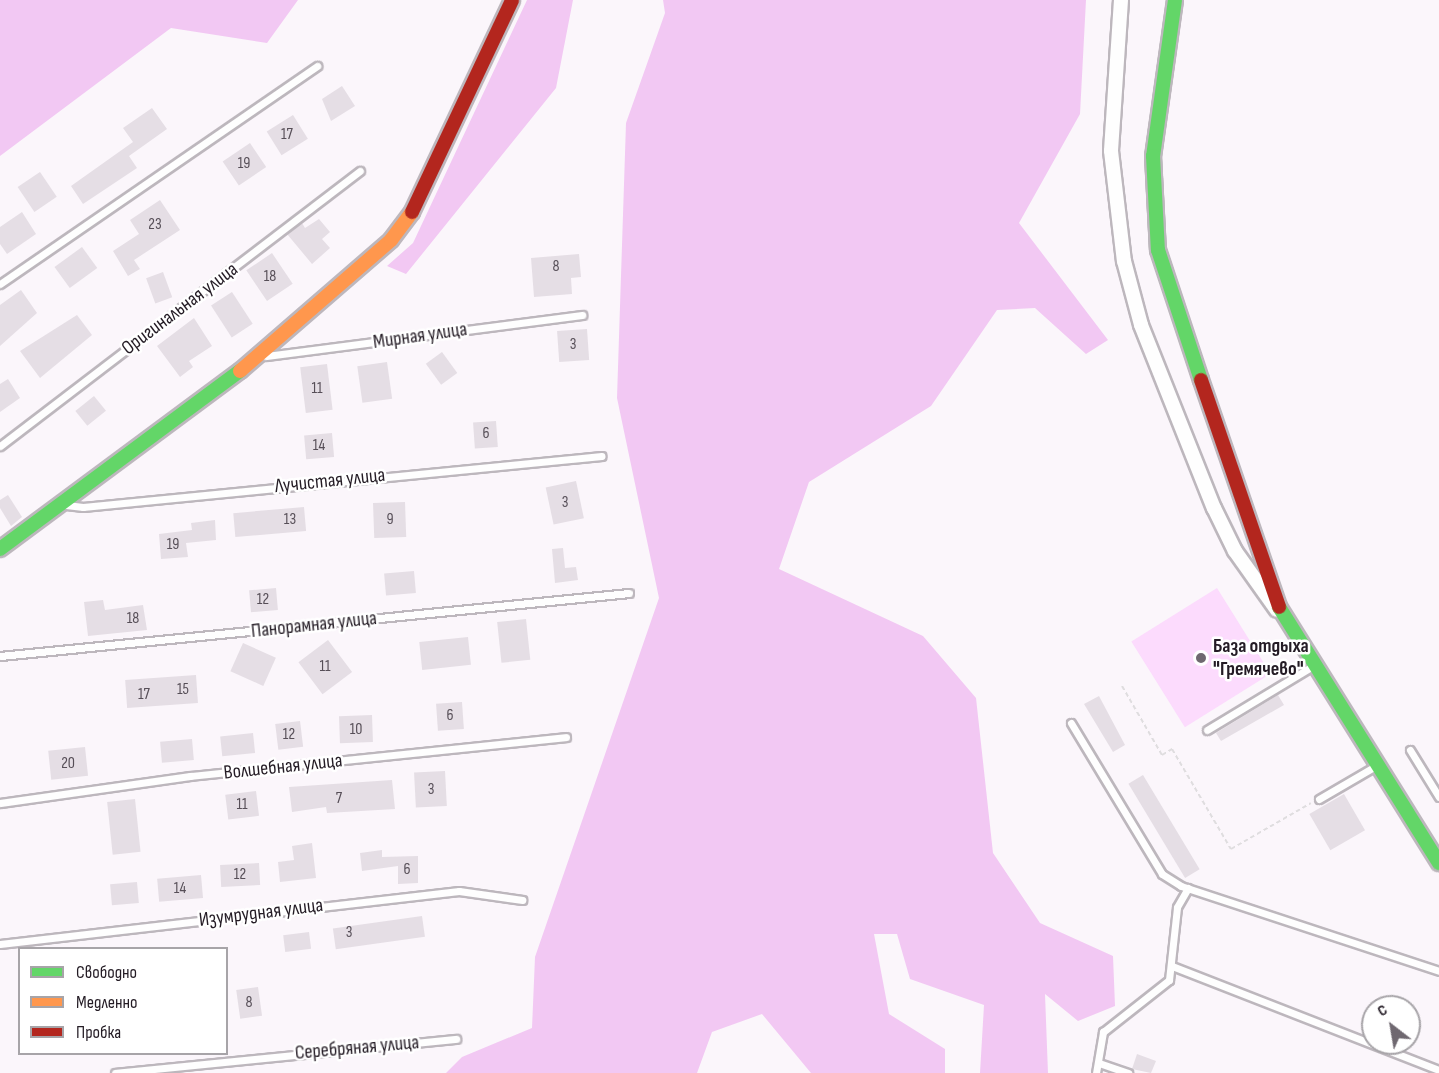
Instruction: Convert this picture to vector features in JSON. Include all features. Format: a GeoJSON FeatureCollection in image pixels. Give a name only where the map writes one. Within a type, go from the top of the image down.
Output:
{"type":"FeatureCollection","features":[{"type":"Feature","properties":{"kind":"street"},"geometry":{"type":"LineString","coordinates":[[0,549],[57,504],[258,357],[391,240],[418,204],[512,0]]}},
{"type":"Feature","properties":{"kind":"street"},"geometry":{"type":"LineString","coordinates":[[1121,0],[1110,152],[1124,261],[1138,314],[1214,508],[1247,570],[1283,617],[1439,863]]}},
{"type":"Feature","properties":{"kind":"street"},"geometry":{"type":"LineString","coordinates":[[1175,0],[1153,156],[1158,249],[1283,617]]}},
{"type":"Feature","properties":{"kind":"lane"},"geometry":{"type":"LineString","coordinates":[[0,284],[317,66]]}},
{"type":"Feature","properties":{"kind":"lane","name":"Оригинальная улица"},"geometry":{"type":"LineString","coordinates":[[0,446],[360,171]]}},
{"type":"Feature","properties":{"kind":"lane","name":"Мирная улица"},"geometry":{"type":"LineString","coordinates":[[258,357],[582,315]]}},
{"type":"Feature","properties":{"kind":"lane","name":"Лучистая улица"},"geometry":{"type":"LineString","coordinates":[[57,504],[83,507],[602,456]]}},
{"type":"Feature","properties":{"kind":"lane","name":"Панорамная улица"},"geometry":{"type":"LineString","coordinates":[[0,656],[629,593]]}},
{"type":"Feature","properties":{"kind":"lane"},"geometry":{"type":"LineString","coordinates":[[1207,730],[1313,666]]}},
{"type":"Feature","properties":{"kind":"lane"},"geometry":{"type":"LineString","coordinates":[[1071,723],[1162,874],[1188,888],[1439,971]]}},
{"type":"Feature","properties":{"kind":"lane","name":"Волшебная улица"},"geometry":{"type":"LineString","coordinates":[[0,803],[190,777],[566,737]]}},
{"type":"Feature","properties":{"kind":"lane"},"geometry":{"type":"LineString","coordinates":[[1410,750],[1439,797]]}},
{"type":"Feature","properties":{"kind":"lane"},"geometry":{"type":"LineString","coordinates":[[1319,799],[1377,765]]}},
{"type":"Feature","properties":{"kind":"lane"},"geometry":{"type":"LineString","coordinates":[[1096,1073],[1103,1032],[1161,991],[1172,966],[1177,908],[1188,888]]}},
{"type":"Feature","properties":{"kind":"lane","name":"Изумрудная улица"},"geometry":{"type":"LineString","coordinates":[[0,944],[459,891],[522,900]]}},
{"type":"Feature","properties":{"kind":"lane"},"geometry":{"type":"LineString","coordinates":[[1172,966],[1439,1070]]}},
{"type":"Feature","properties":{"kind":"lane","name":"Серебряная улица"},"geometry":{"type":"LineString","coordinates":[[115,1073],[456,1039]]}},
{"type":"Feature","properties":{"kind":"lane"},"geometry":{"type":"LineString","coordinates":[[1099,1063],[1128,1073]]}},
{"type":"Feature","properties":{"kind":"path"},"geometry":{"type":"LineString","coordinates":[[1122,686],[1162,755],[1172,748],[1231,849],[1319,799]]}},
{"type":"Feature","properties":{"kind":"shaded area"},"geometry":{"type":"Polygon","coordinates":[[[0,0],[298,0],[267,43],[171,28],[0,156],[0,0]]]}},
{"type":"Feature","properties":{"kind":"shaded area"},"geometry":{"type":"Polygon","coordinates":[[[527,0],[573,0],[556,88],[406,274],[387,266],[413,243],[527,0]]]}},
{"type":"Feature","properties":{"kind":"shaded area"},"geometry":{"type":"Polygon","coordinates":[[[663,0],[1086,0],[1080,114],[1019,223],[1108,340],[1086,354],[1035,308],[997,310],[931,406],[809,482],[779,569],[923,636],[976,698],[993,853],[1040,923],[1113,956],[1115,1006],[1078,1021],[1045,994],[1048,1073],[980,1073],[984,1005],[910,979],[897,934],[874,934],[889,1014],[945,1049],[945,1073],[811,1073],[762,1014],[712,1032],[697,1073],[446,1073],[462,1057],[532,1028],[535,957],[659,598],[617,398],[626,123],[665,13],[663,0]]]}},
{"type":"Feature","properties":{"kind":"shaded area"},"geometry":{"type":"Polygon","coordinates":[[[1217,588],[1271,674],[1185,727],[1131,642],[1217,588]]]}},
{"type":"Feature","properties":{"kind":"building"},"geometry":{"type":"Polygon","coordinates":[[[342,86],[355,106],[331,121],[322,99],[342,86]]]}},
{"type":"Feature","properties":{"kind":"building"},"geometry":{"type":"Polygon","coordinates":[[[152,108],[167,129],[129,156],[137,168],[83,204],[71,186],[133,142],[123,128],[152,108]]]}},
{"type":"Feature","properties":{"kind":"building"},"geometry":{"type":"Polygon","coordinates":[[[293,115],[308,139],[282,155],[267,131],[293,115]]]}},
{"type":"Feature","properties":{"kind":"building"},"geometry":{"type":"Polygon","coordinates":[[[250,143],[266,167],[239,185],[223,161],[250,143]]]}},
{"type":"Feature","properties":{"kind":"building"},"geometry":{"type":"Polygon","coordinates":[[[40,172],[57,197],[34,212],[18,187],[40,172]]]}},
{"type":"Feature","properties":{"kind":"building"},"geometry":{"type":"Polygon","coordinates":[[[160,200],[180,230],[134,260],[140,269],[128,276],[113,251],[139,234],[130,220],[160,200]]]}},
{"type":"Feature","properties":{"kind":"building"},"geometry":{"type":"Polygon","coordinates":[[[22,212],[36,234],[7,254],[0,244],[0,227],[22,212]]]}},
{"type":"Feature","properties":{"kind":"building"},"geometry":{"type":"Polygon","coordinates":[[[319,219],[330,232],[322,239],[330,248],[312,264],[287,234],[302,223],[305,228],[319,219]]]}},
{"type":"Feature","properties":{"kind":"building"},"geometry":{"type":"Polygon","coordinates":[[[82,247],[97,268],[70,288],[54,267],[82,247]]]}},
{"type":"Feature","properties":{"kind":"building"},"geometry":{"type":"Polygon","coordinates":[[[272,253],[293,284],[267,301],[246,270],[272,253]]]}},
{"type":"Feature","properties":{"kind":"building"},"geometry":{"type":"Polygon","coordinates":[[[579,254],[581,277],[571,278],[572,294],[534,297],[531,258],[579,254]]]}},
{"type":"Feature","properties":{"kind":"building"},"geometry":{"type":"Polygon","coordinates":[[[163,272],[172,297],[155,304],[146,278],[163,272]]]}},
{"type":"Feature","properties":{"kind":"building"},"geometry":{"type":"Polygon","coordinates":[[[21,290],[37,313],[0,346],[0,305],[21,290]]]}},
{"type":"Feature","properties":{"kind":"building"},"geometry":{"type":"Polygon","coordinates":[[[232,292],[253,324],[232,337],[211,306],[232,292]]]}},
{"type":"Feature","properties":{"kind":"building"},"geometry":{"type":"Polygon","coordinates":[[[77,315],[92,335],[40,378],[20,351],[77,315]]]}},
{"type":"Feature","properties":{"kind":"building"},"geometry":{"type":"Polygon","coordinates":[[[194,318],[212,346],[189,361],[193,367],[180,377],[157,346],[194,318]]]}},
{"type":"Feature","properties":{"kind":"building"},"geometry":{"type":"Polygon","coordinates":[[[587,329],[589,360],[559,362],[557,331],[587,329]]]}},
{"type":"Feature","properties":{"kind":"building"},"geometry":{"type":"Polygon","coordinates":[[[442,352],[457,373],[441,385],[426,364],[442,352]]]}},
{"type":"Feature","properties":{"kind":"building"},"geometry":{"type":"Polygon","coordinates":[[[387,362],[392,399],[362,403],[357,366],[387,362]]]}},
{"type":"Feature","properties":{"kind":"building"},"geometry":{"type":"Polygon","coordinates":[[[327,364],[333,410],[306,413],[300,367],[327,364]]]}},
{"type":"Feature","properties":{"kind":"building"},"geometry":{"type":"Polygon","coordinates":[[[8,379],[20,398],[0,412],[0,384],[8,379]]]}},
{"type":"Feature","properties":{"kind":"building"},"geometry":{"type":"Polygon","coordinates":[[[94,396],[106,411],[87,426],[75,411],[94,396]]]}},
{"type":"Feature","properties":{"kind":"building"},"geometry":{"type":"Polygon","coordinates":[[[496,421],[498,447],[475,449],[473,423],[496,421]]]}},
{"type":"Feature","properties":{"kind":"building"},"geometry":{"type":"Polygon","coordinates":[[[332,433],[334,457],[306,459],[304,435],[332,433]]]}},
{"type":"Feature","properties":{"kind":"building"},"geometry":{"type":"Polygon","coordinates":[[[576,481],[584,518],[554,525],[546,487],[576,481]]]}},
{"type":"Feature","properties":{"kind":"building"},"geometry":{"type":"Polygon","coordinates":[[[8,495],[22,517],[11,526],[0,508],[0,500],[8,495]]]}},
{"type":"Feature","properties":{"kind":"building"},"geometry":{"type":"Polygon","coordinates":[[[405,502],[406,537],[374,538],[373,503],[405,502]]]}},
{"type":"Feature","properties":{"kind":"building"},"geometry":{"type":"Polygon","coordinates":[[[304,507],[306,531],[235,537],[233,513],[304,507]]]}},
{"type":"Feature","properties":{"kind":"building"},"geometry":{"type":"Polygon","coordinates":[[[215,520],[216,540],[186,543],[188,557],[161,559],[159,534],[192,530],[191,523],[215,520]]]}},
{"type":"Feature","properties":{"kind":"building"},"geometry":{"type":"Polygon","coordinates":[[[563,548],[565,568],[576,567],[578,580],[555,583],[552,549],[563,548]]]}},
{"type":"Feature","properties":{"kind":"building"},"geometry":{"type":"Polygon","coordinates":[[[414,571],[416,593],[386,596],[384,574],[414,571]]]}},
{"type":"Feature","properties":{"kind":"building"},"geometry":{"type":"Polygon","coordinates":[[[276,588],[278,610],[251,612],[249,590],[276,588]]]}},
{"type":"Feature","properties":{"kind":"building"},"geometry":{"type":"Polygon","coordinates":[[[103,600],[105,610],[143,605],[147,630],[88,636],[84,602],[103,600]]]}},
{"type":"Feature","properties":{"kind":"building"},"geometry":{"type":"Polygon","coordinates":[[[526,619],[530,660],[501,663],[497,622],[526,619]]]}},
{"type":"Feature","properties":{"kind":"building"},"geometry":{"type":"Polygon","coordinates":[[[468,637],[471,665],[422,670],[419,642],[468,637]]]}},
{"type":"Feature","properties":{"kind":"building"},"geometry":{"type":"Polygon","coordinates":[[[328,640],[352,672],[323,694],[298,662],[328,640]]]}},
{"type":"Feature","properties":{"kind":"building"},"geometry":{"type":"Polygon","coordinates":[[[243,643],[276,658],[263,686],[230,671],[243,643]]]}},
{"type":"Feature","properties":{"kind":"building"},"geometry":{"type":"Polygon","coordinates":[[[196,675],[198,703],[127,708],[125,680],[196,675]]]}},
{"type":"Feature","properties":{"kind":"building"},"geometry":{"type":"Polygon","coordinates":[[[1278,695],[1284,705],[1221,741],[1216,733],[1278,695]]]}},
{"type":"Feature","properties":{"kind":"building"},"geometry":{"type":"Polygon","coordinates":[[[1099,696],[1125,745],[1113,752],[1084,704],[1099,696]]]}},
{"type":"Feature","properties":{"kind":"building"},"geometry":{"type":"Polygon","coordinates":[[[462,702],[464,729],[438,731],[436,704],[462,702]]]}},
{"type":"Feature","properties":{"kind":"building"},"geometry":{"type":"Polygon","coordinates":[[[372,715],[373,742],[340,743],[339,716],[372,715]]]}},
{"type":"Feature","properties":{"kind":"building"},"geometry":{"type":"Polygon","coordinates":[[[300,721],[303,747],[278,750],[275,724],[300,721]]]}},
{"type":"Feature","properties":{"kind":"building"},"geometry":{"type":"Polygon","coordinates":[[[253,733],[255,753],[222,756],[220,736],[253,733]]]}},
{"type":"Feature","properties":{"kind":"building"},"geometry":{"type":"Polygon","coordinates":[[[192,739],[194,760],[162,763],[160,742],[192,739]]]}},
{"type":"Feature","properties":{"kind":"building"},"geometry":{"type":"Polygon","coordinates":[[[85,747],[88,776],[51,780],[48,751],[85,747]]]}},
{"type":"Feature","properties":{"kind":"building"},"geometry":{"type":"Polygon","coordinates":[[[445,771],[447,806],[416,808],[414,773],[445,771]]]}},
{"type":"Feature","properties":{"kind":"building"},"geometry":{"type":"Polygon","coordinates":[[[1143,775],[1200,869],[1185,878],[1128,784],[1143,775]]]}},
{"type":"Feature","properties":{"kind":"building"},"geometry":{"type":"Polygon","coordinates":[[[392,780],[395,809],[327,813],[326,807],[292,812],[289,787],[392,780]]]}},
{"type":"Feature","properties":{"kind":"building"},"geometry":{"type":"Polygon","coordinates":[[[256,791],[259,816],[228,820],[225,795],[256,791]]]}},
{"type":"Feature","properties":{"kind":"building"},"geometry":{"type":"Polygon","coordinates":[[[1344,794],[1365,830],[1330,850],[1309,814],[1344,794]]]}},
{"type":"Feature","properties":{"kind":"building"},"geometry":{"type":"Polygon","coordinates":[[[135,799],[141,852],[113,855],[107,802],[135,799]]]}},
{"type":"Feature","properties":{"kind":"building"},"geometry":{"type":"Polygon","coordinates":[[[312,843],[316,878],[280,882],[278,862],[294,860],[292,846],[312,843]]]}},
{"type":"Feature","properties":{"kind":"building"},"geometry":{"type":"Polygon","coordinates":[[[382,850],[382,857],[418,856],[418,883],[398,884],[398,866],[362,871],[360,853],[382,850]]]}},
{"type":"Feature","properties":{"kind":"building"},"geometry":{"type":"Polygon","coordinates":[[[259,863],[260,885],[221,887],[220,865],[259,863]]]}},
{"type":"Feature","properties":{"kind":"building"},"geometry":{"type":"Polygon","coordinates":[[[201,875],[203,898],[159,902],[157,879],[201,875]]]}},
{"type":"Feature","properties":{"kind":"building"},"geometry":{"type":"Polygon","coordinates":[[[137,882],[139,903],[112,905],[110,884],[137,882]]]}},
{"type":"Feature","properties":{"kind":"building"},"geometry":{"type":"Polygon","coordinates":[[[422,916],[425,937],[336,949],[333,929],[422,916]]]}},
{"type":"Feature","properties":{"kind":"building"},"geometry":{"type":"Polygon","coordinates":[[[309,932],[311,949],[285,952],[283,935],[309,932]]]}},
{"type":"Feature","properties":{"kind":"building"},"geometry":{"type":"Polygon","coordinates":[[[258,987],[262,1016],[240,1019],[236,990],[258,987]]]}},
{"type":"Feature","properties":{"kind":"building"},"geometry":{"type":"Polygon","coordinates":[[[1137,1054],[1156,1061],[1151,1073],[1132,1069],[1137,1054]]]}},
{"type":"Feature","properties":{"kind":"traffic: fast"},"geometry":{"type":"LineString","coordinates":[[1175,0],[1153,156],[1158,250],[1201,380]]}},
{"type":"Feature","properties":{"kind":"traffic: fast"},"geometry":{"type":"LineString","coordinates":[[0,549],[240,371]]}},
{"type":"Feature","properties":{"kind":"traffic: fast"},"geometry":{"type":"LineString","coordinates":[[1279,607],[1439,863]]}},
{"type":"Feature","properties":{"kind":"traffic: slow"},"geometry":{"type":"LineString","coordinates":[[240,371],[391,240],[412,212]]}},
{"type":"Feature","properties":{"kind":"traffic: jam"},"geometry":{"type":"LineString","coordinates":[[412,212],[512,0]]}},
{"type":"Feature","properties":{"kind":"traffic: jam"},"geometry":{"type":"LineString","coordinates":[[1201,380],[1279,607]]}},
{"type":"Feature","properties":{"kind":"place","name":"База отдыха \"Гремячево\""},"geometry":{"type":"Point","coordinates":[1201,658]}}]}
